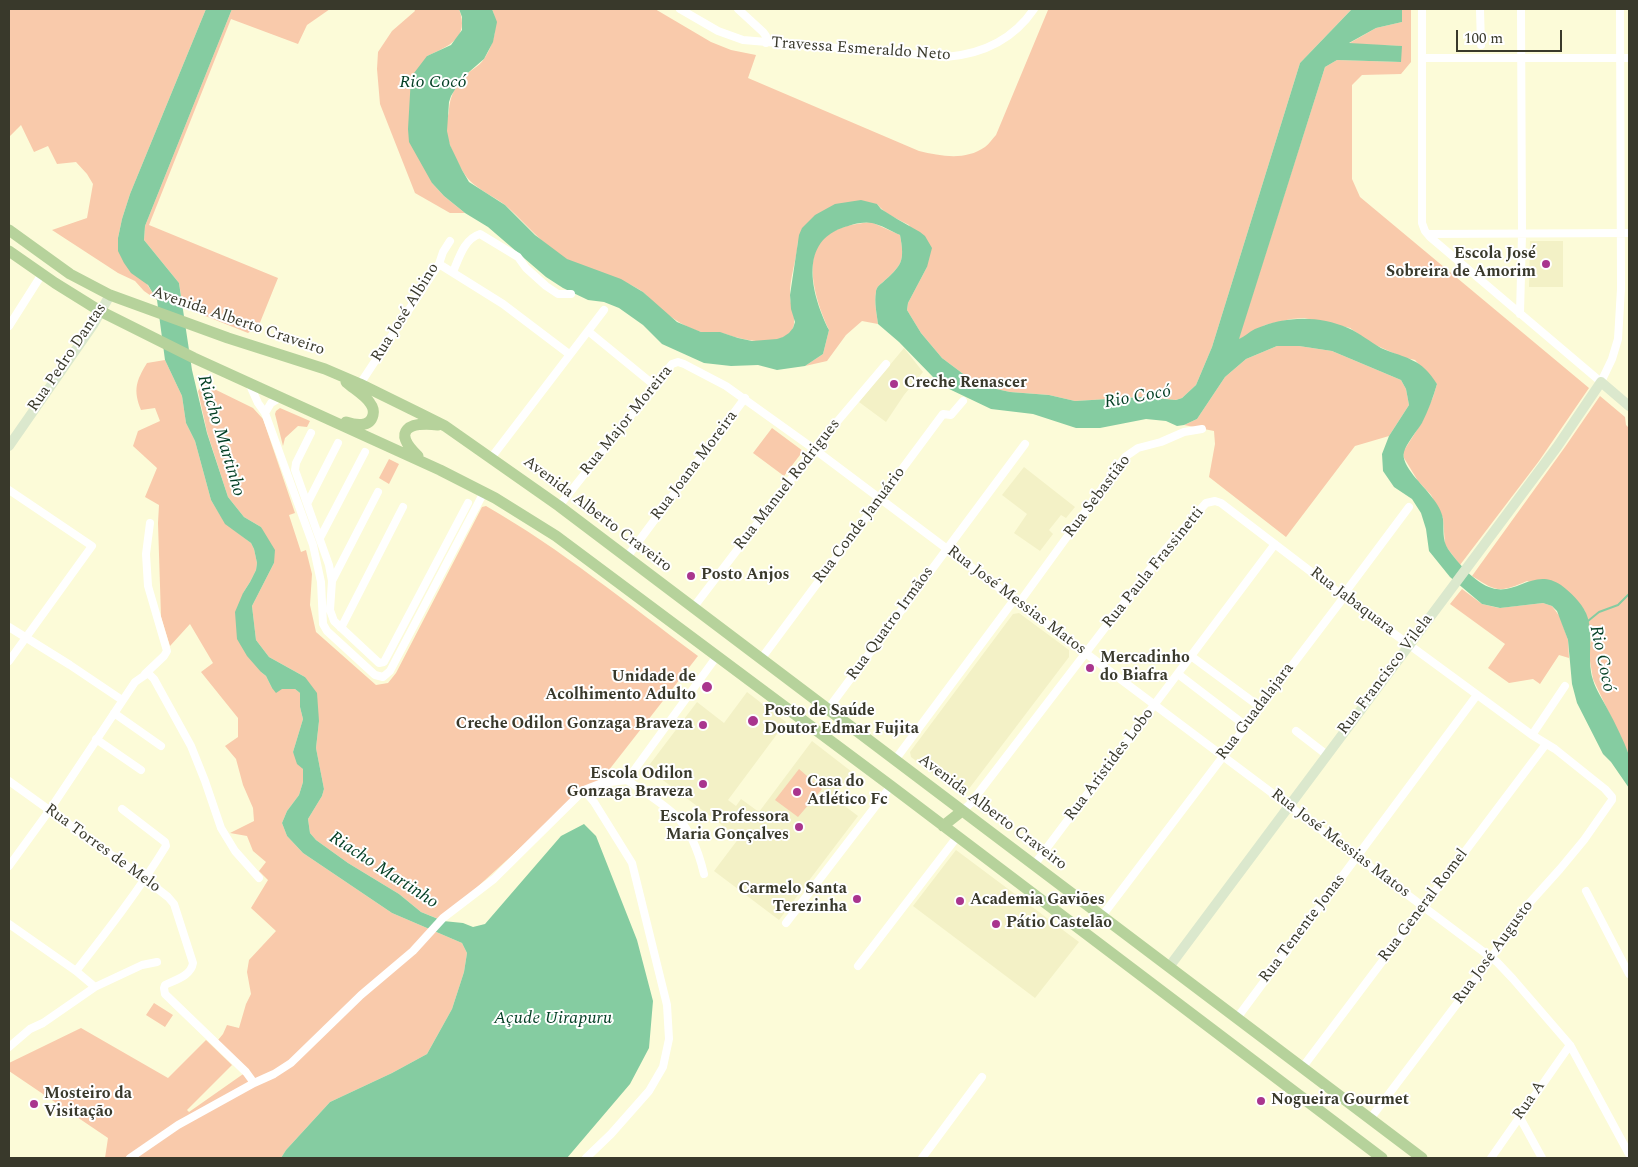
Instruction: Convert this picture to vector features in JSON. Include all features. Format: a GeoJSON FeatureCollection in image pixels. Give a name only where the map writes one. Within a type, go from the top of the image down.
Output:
{"type":"FeatureCollection","features":[{"type":"Feature","properties":{"kind":"main road","name":"Avenida Alberto Craveiro"},"geometry":{"type":"LineString","coordinates":[[9,230],[70,274],[110,295],[228,338],[334,373],[444,426],[559,506],[1422,1158]]}},
{"type":"Feature","properties":{"kind":"main road"},"geometry":{"type":"LineString","coordinates":[[9,251],[100,312],[161,343],[423,462],[484,492],[556,536],[891,786],[1382,1158]]}},
{"type":"Feature","properties":{"kind":"main road"},"geometry":{"type":"LineString","coordinates":[[320,415],[360,425],[368,422],[373,416],[373,408],[368,401],[334,373]]}},
{"type":"Feature","properties":{"kind":"main road"},"geometry":{"type":"LineString","coordinates":[[423,462],[407,445],[405,437],[407,431],[411,426],[417,424],[444,426]]}},
{"type":"Feature","properties":{"kind":"main road"},"geometry":{"type":"LineString","coordinates":[[943,826],[962,811]]}},
{"type":"Feature","properties":{"kind":"street","name":"Travessa Esmeraldo Neto"},"geometry":{"type":"LineString","coordinates":[[680,9],[718,31],[743,40],[946,57],[981,51],[1000,42],[1021,26],[1034,9]]}},
{"type":"Feature","properties":{"kind":"street"},"geometry":{"type":"LineString","coordinates":[[738,9],[764,32],[766,43]]}},
{"type":"Feature","properties":{"kind":"street"},"geometry":{"type":"LineString","coordinates":[[1422,9],[1422,223],[1428,234],[1629,406]]}},
{"type":"Feature","properties":{"kind":"street"},"geometry":{"type":"LineString","coordinates":[[1480,9],[1481,45]]}},
{"type":"Feature","properties":{"kind":"street"},"geometry":{"type":"LineString","coordinates":[[1520,314],[1522,234],[1521,9]]}},
{"type":"Feature","properties":{"kind":"street"},"geometry":{"type":"LineString","coordinates":[[1601,382],[1612,359],[1619,329],[1621,289],[1620,9]]}},
{"type":"Feature","properties":{"kind":"street"},"geometry":{"type":"LineString","coordinates":[[1423,58],[1629,58]]}},
{"type":"Feature","properties":{"kind":"street"},"geometry":{"type":"LineString","coordinates":[[1428,234],[1629,233]]}},
{"type":"Feature","properties":{"kind":"street"},"geometry":{"type":"LineString","coordinates":[[453,272],[463,249],[471,239],[480,234],[518,257],[531,273],[558,294],[572,294]]}},
{"type":"Feature","properties":{"kind":"street","name":"Rua José Albino"},"geometry":{"type":"LineString","coordinates":[[360,384],[439,264],[448,238],[463,249]]}},
{"type":"Feature","properties":{"kind":"street"},"geometry":{"type":"LineString","coordinates":[[439,264],[503,304],[570,354]]}},
{"type":"Feature","properties":{"kind":"street"},"geometry":{"type":"LineString","coordinates":[[9,326],[42,274]]}},
{"type":"Feature","properties":{"kind":"street","name":"Rua Pedro Dantas"},"geometry":{"type":"LineString","coordinates":[[9,446],[87,333],[110,295]]}},
{"type":"Feature","properties":{"kind":"street"},"geometry":{"type":"LineString","coordinates":[[491,458],[604,310]]}},
{"type":"Feature","properties":{"kind":"street"},"geometry":{"type":"LineString","coordinates":[[588,331],[654,385]]}},
{"type":"Feature","properties":{"kind":"street","name":"Rua Major Moreira"},"geometry":{"type":"LineString","coordinates":[[559,506],[654,385],[672,364],[678,362]]}},
{"type":"Feature","properties":{"kind":"street","name":"Rua José Messias Matos"},"geometry":{"type":"LineString","coordinates":[[678,362],[726,386],[745,398],[1491,957],[1513,978],[1570,1045],[1627,1153]]}},
{"type":"Feature","properties":{"kind":"street","name":"Rua Manuel Rodrigues"},"geometry":{"type":"LineString","coordinates":[[693,608],[814,449],[886,364]]}},
{"type":"Feature","properties":{"kind":"street"},"geometry":{"type":"LineString","coordinates":[[248,382],[265,413],[313,545],[319,569],[323,624],[327,631],[375,675],[383,677],[390,671],[484,492]]}},
{"type":"Feature","properties":{"kind":"street","name":"Rua Francisco Vilela"},"geometry":{"type":"LineString","coordinates":[[1169,967],[1557,447],[1601,382]]}},
{"type":"Feature","properties":{"kind":"street"},"geometry":{"type":"LineString","coordinates":[[265,413],[271,403],[281,397]]}},
{"type":"Feature","properties":{"kind":"street","name":"Rua Joana Moreira"},"geometry":{"type":"LineString","coordinates":[[627,557],[745,398]]}},
{"type":"Feature","properties":{"kind":"street","name":"Rua Conde Januário"},"geometry":{"type":"LineString","coordinates":[[761,659],[943,414],[951,415],[963,401]]}},
{"type":"Feature","properties":{"kind":"street","name":"Rua Sebastião"},"geometry":{"type":"LineString","coordinates":[[895,760],[1017,602],[1125,457],[1138,448],[1161,442],[1184,432],[1202,429]]}},
{"type":"Feature","properties":{"kind":"street"},"geometry":{"type":"LineString","coordinates":[[311,433],[295,466],[295,470],[329,565],[332,581],[331,614],[334,621],[379,662],[384,662],[468,503]]}},
{"type":"Feature","properties":{"kind":"street"},"geometry":{"type":"LineString","coordinates":[[308,502],[338,443]]}},
{"type":"Feature","properties":{"kind":"street","name":"Rua Quatro Irmãos"},"geometry":{"type":"LineString","coordinates":[[828,709],[1025,444]]}},
{"type":"Feature","properties":{"kind":"street"},"geometry":{"type":"LineString","coordinates":[[320,538],[365,452]]}},
{"type":"Feature","properties":{"kind":"street"},"geometry":{"type":"LineString","coordinates":[[9,490],[92,546],[9,661]]}},
{"type":"Feature","properties":{"kind":"street"},"geometry":{"type":"LineString","coordinates":[[332,581],[378,492]]}},
{"type":"Feature","properties":{"kind":"street","name":"Rua Paula Frassinetti"},"geometry":{"type":"LineString","coordinates":[[962,811],[970,804],[1164,552],[1206,503],[1215,501],[1221,503]]}},
{"type":"Feature","properties":{"kind":"street","name":"Rua Jabaquara"},"geometry":{"type":"LineString","coordinates":[[1221,503],[1477,695],[1532,735],[1555,749],[1605,789]]}},
{"type":"Feature","properties":{"kind":"street"},"geometry":{"type":"LineString","coordinates":[[341,628],[403,506]]}},
{"type":"Feature","properties":{"kind":"street","name":"Rua Guadalajara"},"geometry":{"type":"LineString","coordinates":[[1102,916],[1344,597],[1347,590],[1409,507]]}},
{"type":"Feature","properties":{"kind":"street"},"geometry":{"type":"LineString","coordinates":[[304,521],[313,517]]}},
{"type":"Feature","properties":{"kind":"street"},"geometry":{"type":"LineString","coordinates":[[9,866],[49,811],[135,682],[164,656],[167,650],[148,586],[146,554],[150,523]]}},
{"type":"Feature","properties":{"kind":"street","name":"Rua Aristides Lobo"},"geometry":{"type":"LineString","coordinates":[[1034,865],[1275,544]]}},
{"type":"Feature","properties":{"kind":"street"},"geometry":{"type":"LineString","coordinates":[[9,627],[122,700]]}},
{"type":"Feature","properties":{"kind":"street"},"geometry":{"type":"LineString","coordinates":[[627,780],[717,656]]}},
{"type":"Feature","properties":{"kind":"street"},"geometry":{"type":"LineString","coordinates":[[1191,656],[1260,707]]}},
{"type":"Feature","properties":{"kind":"street"},"geometry":{"type":"LineString","coordinates":[[145,674],[150,674],[154,679],[191,746],[225,836],[258,878]]}},
{"type":"Feature","properties":{"kind":"street"},"geometry":{"type":"LineString","coordinates":[[1178,674],[1246,726]]}},
{"type":"Feature","properties":{"kind":"street"},"geometry":{"type":"LineString","coordinates":[[1532,735],[1565,686]]}},
{"type":"Feature","properties":{"kind":"street","name":"Rua Tenente Jonas"},"geometry":{"type":"LineString","coordinates":[[1237,1018],[1477,695]]}},
{"type":"Feature","properties":{"kind":"street"},"geometry":{"type":"LineString","coordinates":[[114,713],[161,746]]}},
{"type":"Feature","properties":{"kind":"street"},"geometry":{"type":"LineString","coordinates":[[1296,731],[1327,756]]}},
{"type":"Feature","properties":{"kind":"street"},"geometry":{"type":"LineString","coordinates":[[96,739],[142,770]]}},
{"type":"Feature","properties":{"kind":"street","name":"Rua General Romel"},"geometry":{"type":"LineString","coordinates":[[1302,1068],[1546,744]]}},
{"type":"Feature","properties":{"kind":"street"},"geometry":{"type":"LineString","coordinates":[[130,1158],[178,1125],[291,1063],[361,994],[413,951],[430,930],[443,918],[494,879],[584,790],[602,783],[627,780],[676,815],[694,843],[704,874]]}},
{"type":"Feature","properties":{"kind":"street","name":"Rua Torres de Melo"},"geometry":{"type":"LineString","coordinates":[[9,781],[145,879],[174,904],[192,968],[189,972],[165,986],[165,994],[246,1072],[254,1083]]}},
{"type":"Feature","properties":{"kind":"street"},"geometry":{"type":"LineString","coordinates":[[786,923],[891,786]]}},
{"type":"Feature","properties":{"kind":"street","name":"Rua José Augusto"},"geometry":{"type":"LineString","coordinates":[[1370,1119],[1491,957],[1524,909],[1560,869],[1606,810],[1612,798],[1605,789]]}},
{"type":"Feature","properties":{"kind":"street"},"geometry":{"type":"LineString","coordinates":[[584,790],[594,802],[632,863],[667,1005],[669,1032],[663,1067],[658,1078],[640,1102],[586,1158]]}},
{"type":"Feature","properties":{"kind":"street"},"geometry":{"type":"LineString","coordinates":[[76,971],[113,924],[166,846],[166,844],[122,809]]}},
{"type":"Feature","properties":{"kind":"street"},"geometry":{"type":"LineString","coordinates":[[858,966],[957,837]]}},
{"type":"Feature","properties":{"kind":"street"},"geometry":{"type":"LineString","coordinates":[[1586,891],[1629,974]]}},
{"type":"Feature","properties":{"kind":"street"},"geometry":{"type":"LineString","coordinates":[[9,924],[76,971],[95,987]]}},
{"type":"Feature","properties":{"kind":"street"},"geometry":{"type":"LineString","coordinates":[[9,1047],[30,1029],[48,1020],[95,987],[142,965],[157,962]]}},
{"type":"Feature","properties":{"kind":"street","name":"Rua A"},"geometry":{"type":"LineString","coordinates":[[1491,1158],[1570,1045]]}},
{"type":"Feature","properties":{"kind":"street"},"geometry":{"type":"LineString","coordinates":[[922,1158],[982,1077]]}},
{"type":"Feature","properties":{"kind":"street"},"geometry":{"type":"LineString","coordinates":[[1519,1116],[1542,1158]]}},
{"type":"Feature","properties":{"kind":"shaded area"},"geometry":{"type":"Polygon","coordinates":[[[9,9],[206,9],[130,194],[118,238],[157,300],[144,291],[135,281],[118,273],[52,230],[87,218],[93,184],[76,162],[57,164],[48,146],[34,152],[21,125],[9,137],[9,9]]]}},
{"type":"Feature","properties":{"kind":"shaded area"},"geometry":{"type":"Polygon","coordinates":[[[232,9],[330,9],[307,25],[298,44],[231,19],[149,225],[278,278],[259,325],[248,333],[183,307],[179,283],[144,240],[145,226],[232,9]]]}},
{"type":"Feature","properties":{"kind":"shaded area"},"geometry":{"type":"Polygon","coordinates":[[[414,9],[459,9],[462,19],[460,34],[455,40],[443,49],[427,56],[432,183],[444,196],[465,213],[450,213],[415,193],[380,104],[377,69],[378,52],[392,31],[415,11],[414,9]]]}},
{"type":"Feature","properties":{"kind":"shaded area"},"geometry":{"type":"Polygon","coordinates":[[[492,9],[655,9],[711,42],[731,50],[756,55],[748,78],[919,151],[961,156],[986,146],[996,135],[1048,10],[1368,9],[1351,10],[1300,63],[1212,347],[1196,385],[1182,398],[1176,400],[1142,397],[1075,401],[1049,395],[1010,392],[978,385],[942,358],[921,333],[907,310],[908,303],[927,267],[909,225],[887,213],[877,204],[798,241],[790,290],[794,325],[790,333],[779,339],[751,340],[721,333],[695,330],[670,316],[632,285],[559,255],[505,205],[481,190],[466,176],[456,159],[447,136],[446,124],[450,101],[455,90],[464,76],[482,62],[493,41],[495,21],[492,9]]]}},
{"type":"Feature","properties":{"kind":"shaded area"},"geometry":{"type":"Polygon","coordinates":[[[1402,9],[1411,10],[1411,62],[1401,74],[1362,75],[1352,85],[1352,179],[1360,197],[1589,388],[1539,461],[1460,565],[1445,545],[1443,518],[1431,495],[1418,481],[1404,458],[1403,452],[1422,422],[1437,384],[1415,360],[1402,357],[1371,343],[1350,328],[1304,318],[1265,325],[1238,340],[1325,67],[1337,60],[1401,62],[1401,46],[1348,44],[1376,28],[1402,22],[1402,9]]]}},
{"type":"Feature","properties":{"kind":"shaded area"},"geometry":{"type":"Polygon","coordinates":[[[871,222],[900,235],[902,251],[898,267],[877,289],[875,304],[878,324],[862,321],[846,335],[827,361],[805,366],[823,354],[829,330],[820,309],[814,283],[814,258],[817,247],[824,238],[840,228],[871,222]]]}},
{"type":"Feature","properties":{"kind":"shaded area","name":"Escola José Sobreira de Amorim"},"geometry":{"type":"Polygon","coordinates":[[[1530,241],[1563,241],[1563,287],[1529,287],[1530,241]]]}},
{"type":"Feature","properties":{"kind":"shaded area"},"geometry":{"type":"Polygon","coordinates":[[[1277,346],[1299,346],[1332,351],[1401,380],[1406,389],[1409,405],[1389,436],[1355,446],[1286,537],[1209,477],[1215,444],[1214,431],[1184,425],[1197,419],[1225,377],[1246,359],[1277,346]]]}},
{"type":"Feature","properties":{"kind":"shaded area","name":"Creche Renascer"},"geometry":{"type":"Polygon","coordinates":[[[904,348],[923,372],[904,395],[886,422],[859,402],[904,348]]]}},
{"type":"Feature","properties":{"kind":"shaded area"},"geometry":{"type":"Polygon","coordinates":[[[165,360],[182,396],[186,423],[195,441],[211,500],[225,523],[251,543],[254,549],[257,563],[256,570],[243,593],[261,672],[266,676],[272,688],[295,689],[300,693],[300,707],[303,719],[293,752],[303,769],[303,782],[299,795],[287,811],[282,823],[287,836],[303,853],[392,913],[462,943],[467,953],[464,972],[452,1009],[427,1054],[392,1073],[330,1102],[286,1150],[281,1158],[105,1158],[108,1138],[9,1071],[9,1063],[81,1028],[168,1078],[206,1040],[232,1065],[187,1110],[189,1112],[246,1072],[218,1040],[227,1025],[239,1028],[251,994],[247,972],[249,960],[276,931],[251,908],[268,880],[259,871],[266,862],[253,851],[247,836],[230,833],[254,821],[253,808],[243,785],[236,759],[225,746],[238,737],[238,718],[201,672],[213,663],[190,624],[170,646],[161,617],[159,505],[145,497],[157,468],[133,446],[138,431],[160,421],[155,408],[141,410],[136,391],[140,375],[147,363],[165,360]]]}},
{"type":"Feature","properties":{"kind":"shaded area"},"geometry":{"type":"Polygon","coordinates":[[[204,384],[253,408],[263,419],[295,513],[289,515],[301,552],[306,550],[312,574],[310,605],[316,632],[376,685],[388,683],[396,673],[482,507],[486,506],[568,559],[698,656],[598,784],[584,790],[441,920],[421,912],[399,894],[348,863],[316,840],[310,833],[308,819],[322,796],[324,789],[316,748],[319,721],[305,677],[269,657],[256,640],[252,606],[274,563],[261,527],[244,517],[228,497],[207,432],[198,391],[204,384]]]}},
{"type":"Feature","properties":{"kind":"shaded area"},"geometry":{"type":"Polygon","coordinates":[[[1600,396],[1625,417],[1626,425],[1629,428],[1629,755],[1593,679],[1589,655],[1591,638],[1585,611],[1577,601],[1527,581],[1510,588],[1498,589],[1472,576],[1600,396]]]}},
{"type":"Feature","properties":{"kind":"shaded area"},"geometry":{"type":"Polygon","coordinates":[[[280,408],[310,421],[307,427],[298,426],[285,438],[283,446],[275,414],[280,408]]]}},
{"type":"Feature","properties":{"kind":"shaded area"},"geometry":{"type":"Polygon","coordinates":[[[772,428],[803,451],[784,476],[753,453],[772,428]]]}},
{"type":"Feature","properties":{"kind":"shaded area"},"geometry":{"type":"Polygon","coordinates":[[[389,459],[399,464],[389,484],[379,478],[389,459]]]}},
{"type":"Feature","properties":{"kind":"shaded area"},"geometry":{"type":"Polygon","coordinates":[[[1024,467],[1075,507],[1066,518],[1061,515],[1049,530],[1053,534],[1040,551],[1014,533],[1027,514],[1002,495],[1024,467]]]}},
{"type":"Feature","properties":{"kind":"shaded area"},"geometry":{"type":"Polygon","coordinates":[[[1462,589],[1482,604],[1499,608],[1543,603],[1552,606],[1560,617],[1568,640],[1569,658],[1559,655],[1540,684],[1533,679],[1509,683],[1488,668],[1505,644],[1450,604],[1462,589]]]}},
{"type":"Feature","properties":{"kind":"shaded area"},"geometry":{"type":"Polygon","coordinates":[[[1019,613],[1069,650],[1069,657],[965,794],[961,795],[911,757],[910,752],[1013,614],[1019,613]]]}},
{"type":"Feature","properties":{"kind":"shaded area"},"geometry":{"type":"Polygon","coordinates":[[[747,692],[786,722],[728,800],[736,806],[741,799],[759,812],[812,741],[852,772],[833,797],[858,816],[779,920],[714,871],[739,838],[647,768],[697,702],[724,723],[747,692]]]}},
{"type":"Feature","properties":{"kind":"shaded area"},"geometry":{"type":"Polygon","coordinates":[[[799,769],[822,789],[798,817],[775,800],[799,769]]]}},
{"type":"Feature","properties":{"kind":"shaded area","name":"Pátio Castelão"},"geometry":{"type":"Polygon","coordinates":[[[956,850],[1079,942],[1035,998],[913,906],[956,850]]]}},
{"type":"Feature","properties":{"kind":"shaded area"},"geometry":{"type":"Polygon","coordinates":[[[154,1003],[173,1015],[165,1027],[146,1015],[154,1003]]]}},
{"type":"Feature","properties":{"kind":"water","name":"Açude Uirapuru"},"geometry":{"type":"Polygon","coordinates":[[[206,9],[232,9],[145,226],[144,240],[179,283],[192,370],[207,433],[228,497],[244,517],[261,527],[275,550],[274,563],[252,606],[256,640],[269,657],[305,677],[317,693],[319,721],[316,748],[324,789],[322,796],[308,819],[310,833],[316,840],[348,863],[399,894],[421,912],[443,921],[463,923],[473,927],[485,924],[561,836],[584,824],[596,836],[637,940],[653,1001],[649,1048],[630,1084],[567,1158],[281,1158],[286,1150],[330,1102],[392,1073],[427,1054],[452,1009],[464,972],[467,953],[462,943],[392,913],[303,853],[287,836],[282,823],[287,811],[299,795],[303,782],[303,769],[297,764],[293,752],[303,719],[300,707],[300,693],[295,689],[282,689],[276,693],[266,676],[247,656],[237,639],[235,612],[256,570],[257,563],[254,549],[251,543],[225,524],[211,500],[195,441],[186,423],[182,396],[165,360],[157,300],[148,285],[131,273],[118,251],[118,238],[122,219],[130,194],[206,9]]]}},
{"type":"Feature","properties":{"kind":"water","name":"Rio Cocó"},"geometry":{"type":"Polygon","coordinates":[[[459,9],[492,9],[497,22],[493,42],[484,59],[462,78],[451,96],[447,131],[450,145],[469,182],[505,205],[535,235],[567,259],[621,279],[643,292],[677,322],[701,332],[720,332],[752,341],[777,339],[789,333],[795,322],[791,309],[790,295],[799,235],[802,228],[815,215],[835,204],[861,200],[877,204],[881,209],[925,236],[932,248],[927,267],[908,303],[907,310],[921,333],[942,358],[978,385],[1010,392],[1049,395],[1075,401],[1142,397],[1176,400],[1182,398],[1196,385],[1212,347],[1300,63],[1351,10],[1402,9],[1402,22],[1376,28],[1349,43],[1402,46],[1401,62],[1337,60],[1325,67],[1239,339],[1255,329],[1278,322],[1302,319],[1325,321],[1348,328],[1381,348],[1413,360],[1431,375],[1437,384],[1422,423],[1405,449],[1404,457],[1406,463],[1440,510],[1446,546],[1473,577],[1486,586],[1501,589],[1534,580],[1551,580],[1561,585],[1581,605],[1589,621],[1590,663],[1593,680],[1629,755],[1629,788],[1603,754],[1577,703],[1572,684],[1568,640],[1557,611],[1552,606],[1543,603],[1500,608],[1482,604],[1450,577],[1429,551],[1426,529],[1421,513],[1412,499],[1394,487],[1383,471],[1382,454],[1389,436],[1409,405],[1406,389],[1401,380],[1332,351],[1299,346],[1277,346],[1246,359],[1225,377],[1197,419],[1184,425],[1177,426],[1166,421],[1146,419],[1100,428],[1076,428],[1033,414],[991,409],[947,388],[878,324],[875,304],[877,289],[898,267],[902,251],[900,235],[872,223],[861,223],[842,228],[828,236],[819,246],[814,259],[814,288],[829,330],[823,354],[805,366],[777,370],[758,365],[731,366],[704,363],[662,344],[643,325],[619,308],[604,302],[588,300],[546,277],[488,227],[465,213],[444,196],[432,183],[409,142],[411,77],[427,56],[451,45],[462,30],[462,17],[459,9]]]}},
{"type":"Feature","properties":{"kind":"waterway"},"geometry":{"type":"LineString","coordinates":[[1588,621],[1599,612],[1618,605],[1629,594]]}},
{"type":"Feature","properties":{"kind":"place","name":"Escola José Sobreira de Amorim"},"geometry":{"type":"Point","coordinates":[1546,264]}},
{"type":"Feature","properties":{"kind":"place","name":"Creche Renascer"},"geometry":{"type":"Point","coordinates":[894,384]}},
{"type":"Feature","properties":{"kind":"place","name":"Posto Anjos"},"geometry":{"type":"Point","coordinates":[691,576]}},
{"type":"Feature","properties":{"kind":"place","name":"Mercadinho do Biafra"},"geometry":{"type":"Point","coordinates":[1090,668]}},
{"type":"Feature","properties":{"kind":"place","name":"Unidade de Acolhimento Adulto"},"geometry":{"type":"Point","coordinates":[707,687]}},
{"type":"Feature","properties":{"kind":"place","name":"Posto de Saúde Doutor Edmar Fujita"},"geometry":{"type":"Point","coordinates":[753,721]}},
{"type":"Feature","properties":{"kind":"place","name":"Creche Odilon Gonzaga Braveza"},"geometry":{"type":"Point","coordinates":[703,725]}},
{"type":"Feature","properties":{"kind":"place","name":"Escola Odilon Gonzaga Braveza"},"geometry":{"type":"Point","coordinates":[703,784]}},
{"type":"Feature","properties":{"kind":"place","name":"Casa do Atlético Fc"},"geometry":{"type":"Point","coordinates":[797,792]}},
{"type":"Feature","properties":{"kind":"place","name":"Escola Professora Maria Gonçalves"},"geometry":{"type":"Point","coordinates":[799,827]}},
{"type":"Feature","properties":{"kind":"place","name":"Carmelo Santa Terezinha"},"geometry":{"type":"Point","coordinates":[857,899]}},
{"type":"Feature","properties":{"kind":"place","name":"Academia Gaviões"},"geometry":{"type":"Point","coordinates":[960,901]}},
{"type":"Feature","properties":{"kind":"place","name":"Pátio Castelão"},"geometry":{"type":"Point","coordinates":[996,924]}},
{"type":"Feature","properties":{"kind":"place","name":"Nogueira Gourmet"},"geometry":{"type":"Point","coordinates":[1261,1101]}},
{"type":"Feature","properties":{"kind":"place","name":"Mosteiro da Visitação"},"geometry":{"type":"Point","coordinates":[34,1104]}},
{"type":"Feature","properties":{"kind":"water label","name":"Riacho Martinho"},"geometry":{"type":"Point","coordinates":[220,436]}},
{"type":"Feature","properties":{"kind":"water label","name":"Riacho Martinho"},"geometry":{"type":"Point","coordinates":[383,871]}}]}
